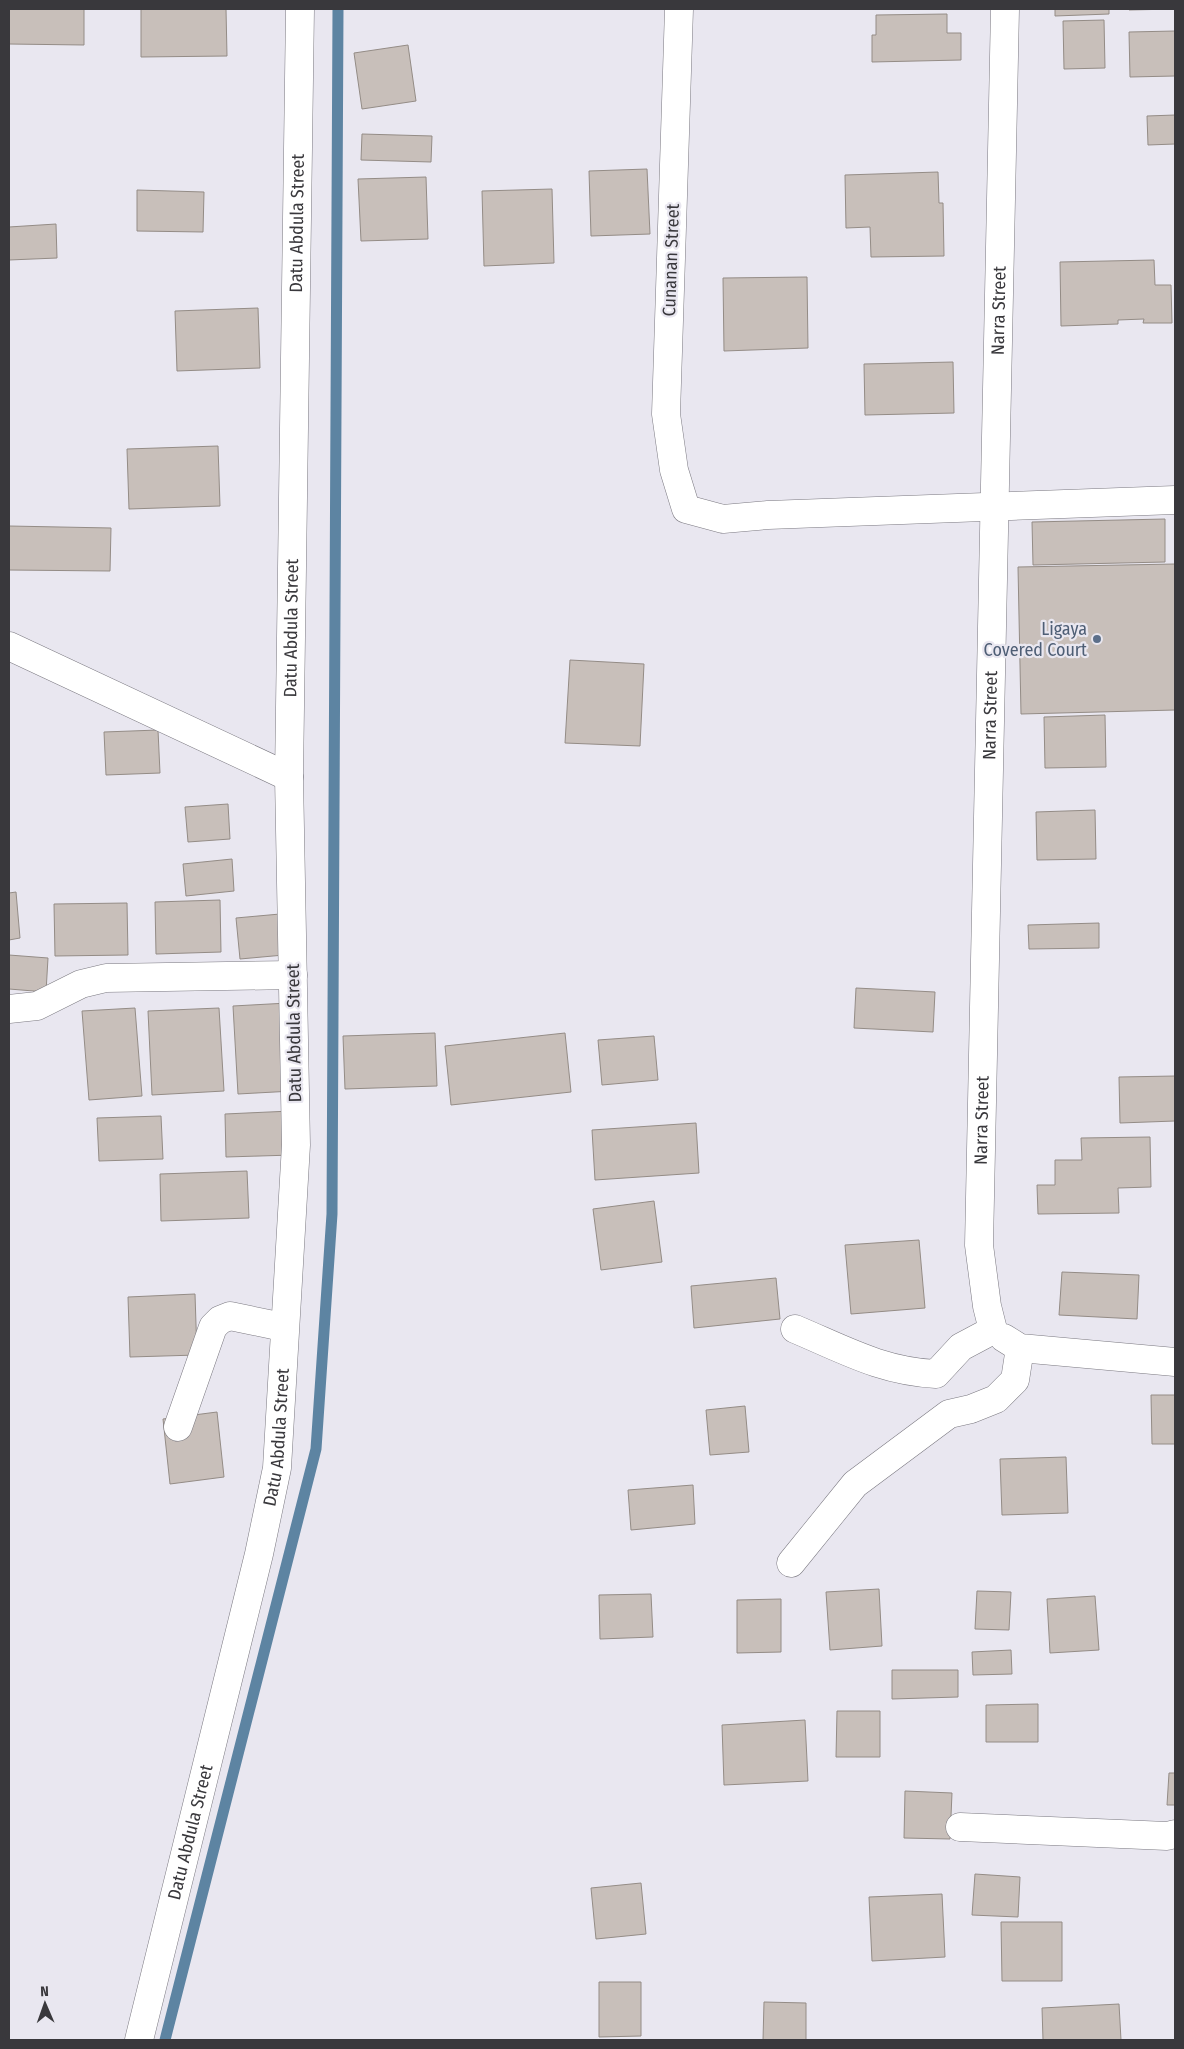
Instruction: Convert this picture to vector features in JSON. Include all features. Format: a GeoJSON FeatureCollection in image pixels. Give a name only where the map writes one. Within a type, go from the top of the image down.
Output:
{"type":"FeatureCollection","features":[{"type":"Feature","properties":{"kind":"street","name":"Datu Abdula Street"},"geometry":{"type":"LineString","coordinates":[[139,2040],[260,1554],[277,1468],[283,1327],[296,1145],[289,777],[300,9]]}},
{"type":"Feature","properties":{"kind":"street","name":"Cunanan Street"},"geometry":{"type":"LineString","coordinates":[[679,9],[666,414],[674,470],[686,509],[723,519],[768,515],[994,506]]}},
{"type":"Feature","properties":{"kind":"street","name":"Narra Street"},"geometry":{"type":"LineString","coordinates":[[993,1330],[987,1306],[980,1245],[1005,9]]}},
{"type":"Feature","properties":{"kind":"street"},"geometry":{"type":"LineString","coordinates":[[994,506],[1175,500]]}},
{"type":"Feature","properties":{"kind":"street"},"geometry":{"type":"LineString","coordinates":[[9,646],[289,777]]}},
{"type":"Feature","properties":{"kind":"street"},"geometry":{"type":"LineString","coordinates":[[9,1009],[37,1006],[81,984],[106,978],[293,975]]}},
{"type":"Feature","properties":{"kind":"street"},"geometry":{"type":"LineString","coordinates":[[178,1427],[213,1327],[220,1320],[230,1316],[283,1327]]}},
{"type":"Feature","properties":{"kind":"street"},"geometry":{"type":"LineString","coordinates":[[795,1329],[880,1366],[911,1372],[936,1374]]}},
{"type":"Feature","properties":{"kind":"street"},"geometry":{"type":"LineString","coordinates":[[936,1374],[961,1348],[993,1330],[1020,1348],[1175,1362]]}},
{"type":"Feature","properties":{"kind":"street"},"geometry":{"type":"LineString","coordinates":[[791,1563],[855,1484],[949,1414],[971,1409],[996,1399],[1015,1380],[1020,1348]]}},
{"type":"Feature","properties":{"kind":"street"},"geometry":{"type":"LineString","coordinates":[[936,1374],[949,1414]]}},
{"type":"Feature","properties":{"kind":"street"},"geometry":{"type":"LineString","coordinates":[[960,1827],[1167,1836],[1175,1834]]}},
{"type":"Feature","properties":{"kind":"building"},"geometry":{"type":"Polygon","coordinates":[[[9,9],[84,9],[84,45],[9,44],[9,9]]]}},
{"type":"Feature","properties":{"kind":"building"},"geometry":{"type":"Polygon","coordinates":[[[141,9],[226,9],[227,56],[141,57],[141,9]]]}},
{"type":"Feature","properties":{"kind":"building"},"geometry":{"type":"Polygon","coordinates":[[[1055,9],[1109,9],[1109,14],[1055,16],[1055,9]]]}},
{"type":"Feature","properties":{"kind":"building"},"geometry":{"type":"Polygon","coordinates":[[[1129,9],[1175,9],[1129,10],[1129,9]]]}},
{"type":"Feature","properties":{"kind":"building"},"geometry":{"type":"Polygon","coordinates":[[[947,14],[947,33],[961,33],[961,60],[872,62],[872,35],[876,35],[876,15],[947,14]]]}},
{"type":"Feature","properties":{"kind":"building"},"geometry":{"type":"Polygon","coordinates":[[[1104,20],[1105,68],[1064,69],[1063,21],[1104,20]]]}},
{"type":"Feature","properties":{"kind":"building"},"geometry":{"type":"Polygon","coordinates":[[[1175,31],[1175,76],[1130,77],[1129,32],[1175,31]]]}},
{"type":"Feature","properties":{"kind":"building"},"geometry":{"type":"Polygon","coordinates":[[[408,45],[416,101],[362,109],[354,53],[408,45]]]}},
{"type":"Feature","properties":{"kind":"building"},"geometry":{"type":"Polygon","coordinates":[[[1175,115],[1175,144],[1148,145],[1147,116],[1175,115]]]}},
{"type":"Feature","properties":{"kind":"building"},"geometry":{"type":"Polygon","coordinates":[[[362,134],[432,136],[431,162],[361,160],[362,134]]]}},
{"type":"Feature","properties":{"kind":"building"},"geometry":{"type":"Polygon","coordinates":[[[647,169],[650,234],[591,236],[589,171],[647,169]]]}},
{"type":"Feature","properties":{"kind":"building"},"geometry":{"type":"Polygon","coordinates":[[[938,172],[939,203],[943,203],[944,256],[871,257],[870,227],[846,228],[845,175],[938,172]]]}},
{"type":"Feature","properties":{"kind":"building"},"geometry":{"type":"Polygon","coordinates":[[[426,177],[428,239],[361,241],[358,179],[426,177]]]}},
{"type":"Feature","properties":{"kind":"building"},"geometry":{"type":"Polygon","coordinates":[[[552,189],[554,263],[484,266],[482,191],[552,189]]]}},
{"type":"Feature","properties":{"kind":"building"},"geometry":{"type":"Polygon","coordinates":[[[137,190],[204,192],[203,232],[137,231],[137,190]]]}},
{"type":"Feature","properties":{"kind":"building"},"geometry":{"type":"Polygon","coordinates":[[[56,224],[57,258],[9,260],[9,227],[56,224]]]}},
{"type":"Feature","properties":{"kind":"building"},"geometry":{"type":"Polygon","coordinates":[[[1154,260],[1155,285],[1171,285],[1172,323],[1143,323],[1144,319],[1118,320],[1118,324],[1061,326],[1060,262],[1154,260]]]}},
{"type":"Feature","properties":{"kind":"building"},"geometry":{"type":"Polygon","coordinates":[[[807,277],[808,348],[724,351],[723,278],[807,277]]]}},
{"type":"Feature","properties":{"kind":"building"},"geometry":{"type":"Polygon","coordinates":[[[258,308],[260,368],[177,371],[175,311],[258,308]]]}},
{"type":"Feature","properties":{"kind":"building"},"geometry":{"type":"Polygon","coordinates":[[[953,362],[954,413],[865,415],[864,364],[953,362]]]}},
{"type":"Feature","properties":{"kind":"building"},"geometry":{"type":"Polygon","coordinates":[[[218,446],[220,506],[129,509],[127,449],[218,446]]]}},
{"type":"Feature","properties":{"kind":"building"},"geometry":{"type":"Polygon","coordinates":[[[1165,519],[1165,562],[1033,565],[1032,522],[1165,519]]]}},
{"type":"Feature","properties":{"kind":"building"},"geometry":{"type":"Polygon","coordinates":[[[9,526],[111,528],[110,571],[9,570],[9,526]]]}},
{"type":"Feature","properties":{"kind":"building","name":"Ligaya Covered Court"},"geometry":{"type":"Polygon","coordinates":[[[1175,564],[1175,710],[1021,714],[1018,567],[1175,564]]]}},
{"type":"Feature","properties":{"kind":"building"},"geometry":{"type":"Polygon","coordinates":[[[570,660],[644,664],[640,746],[565,743],[570,660]]]}},
{"type":"Feature","properties":{"kind":"building"},"geometry":{"type":"Polygon","coordinates":[[[1105,715],[1106,767],[1045,768],[1044,717],[1105,715]]]}},
{"type":"Feature","properties":{"kind":"building"},"geometry":{"type":"Polygon","coordinates":[[[158,730],[160,773],[106,775],[104,732],[158,730]]]}},
{"type":"Feature","properties":{"kind":"building"},"geometry":{"type":"Polygon","coordinates":[[[228,804],[230,839],[188,842],[185,807],[228,804]]]}},
{"type":"Feature","properties":{"kind":"building"},"geometry":{"type":"Polygon","coordinates":[[[1095,810],[1096,859],[1037,860],[1036,812],[1095,810]]]}},
{"type":"Feature","properties":{"kind":"building"},"geometry":{"type":"Polygon","coordinates":[[[232,859],[234,891],[186,896],[183,864],[232,859]]]}},
{"type":"Feature","properties":{"kind":"building"},"geometry":{"type":"Polygon","coordinates":[[[16,892],[20,938],[9,940],[9,893],[16,892]]]}},
{"type":"Feature","properties":{"kind":"building"},"geometry":{"type":"Polygon","coordinates":[[[220,900],[221,952],[156,954],[155,902],[220,900]]]}},
{"type":"Feature","properties":{"kind":"building"},"geometry":{"type":"Polygon","coordinates":[[[127,903],[128,955],[55,956],[54,904],[127,903]]]}},
{"type":"Feature","properties":{"kind":"building"},"geometry":{"type":"Polygon","coordinates":[[[280,914],[284,955],[240,959],[236,918],[280,914]]]}},
{"type":"Feature","properties":{"kind":"building"},"geometry":{"type":"Polygon","coordinates":[[[1099,923],[1099,948],[1029,949],[1028,925],[1099,923]]]}},
{"type":"Feature","properties":{"kind":"building"},"geometry":{"type":"Polygon","coordinates":[[[9,955],[48,958],[46,992],[9,989],[9,955]]]}},
{"type":"Feature","properties":{"kind":"building"},"geometry":{"type":"Polygon","coordinates":[[[856,988],[935,992],[933,1032],[854,1028],[856,988]]]}},
{"type":"Feature","properties":{"kind":"building"},"geometry":{"type":"Polygon","coordinates":[[[288,1003],[293,1091],[238,1094],[233,1006],[288,1003]]]}},
{"type":"Feature","properties":{"kind":"building"},"geometry":{"type":"Polygon","coordinates":[[[135,1008],[142,1096],[89,1100],[82,1011],[135,1008]]]}},
{"type":"Feature","properties":{"kind":"building"},"geometry":{"type":"Polygon","coordinates":[[[219,1008],[224,1091],[152,1095],[148,1011],[219,1008]]]}},
{"type":"Feature","properties":{"kind":"building"},"geometry":{"type":"Polygon","coordinates":[[[435,1033],[437,1086],[345,1089],[343,1036],[435,1033]]]}},
{"type":"Feature","properties":{"kind":"building"},"geometry":{"type":"Polygon","coordinates":[[[565,1033],[571,1092],[451,1105],[445,1046],[565,1033]]]}},
{"type":"Feature","properties":{"kind":"building"},"geometry":{"type":"Polygon","coordinates":[[[654,1036],[658,1080],[602,1085],[598,1040],[654,1036]]]}},
{"type":"Feature","properties":{"kind":"building"},"geometry":{"type":"Polygon","coordinates":[[[1175,1076],[1175,1121],[1120,1123],[1119,1077],[1175,1076]]]}},
{"type":"Feature","properties":{"kind":"building"},"geometry":{"type":"Polygon","coordinates":[[[291,1111],[293,1155],[226,1157],[225,1114],[291,1111]]]}},
{"type":"Feature","properties":{"kind":"building"},"geometry":{"type":"Polygon","coordinates":[[[161,1116],[163,1159],[99,1161],[97,1118],[161,1116]]]}},
{"type":"Feature","properties":{"kind":"building"},"geometry":{"type":"Polygon","coordinates":[[[696,1123],[699,1173],[595,1180],[592,1130],[696,1123]]]}},
{"type":"Feature","properties":{"kind":"building"},"geometry":{"type":"Polygon","coordinates":[[[1150,1137],[1151,1187],[1118,1188],[1119,1213],[1038,1214],[1037,1185],[1055,1185],[1055,1160],[1082,1160],[1081,1138],[1150,1137]]]}},
{"type":"Feature","properties":{"kind":"building"},"geometry":{"type":"Polygon","coordinates":[[[247,1171],[249,1218],[161,1221],[160,1174],[247,1171]]]}},
{"type":"Feature","properties":{"kind":"building"},"geometry":{"type":"Polygon","coordinates":[[[654,1201],[662,1262],[601,1270],[593,1209],[654,1201]]]}},
{"type":"Feature","properties":{"kind":"building"},"geometry":{"type":"Polygon","coordinates":[[[919,1240],[925,1308],[851,1314],[845,1245],[919,1240]]]}},
{"type":"Feature","properties":{"kind":"building"},"geometry":{"type":"Polygon","coordinates":[[[1062,1272],[1139,1275],[1137,1319],[1059,1315],[1062,1272]]]}},
{"type":"Feature","properties":{"kind":"building"},"geometry":{"type":"Polygon","coordinates":[[[776,1278],[780,1319],[694,1328],[691,1286],[776,1278]]]}},
{"type":"Feature","properties":{"kind":"building"},"geometry":{"type":"Polygon","coordinates":[[[195,1294],[197,1355],[130,1357],[128,1297],[195,1294]]]}},
{"type":"Feature","properties":{"kind":"building"},"geometry":{"type":"Polygon","coordinates":[[[1151,1395],[1175,1395],[1175,1444],[1152,1444],[1151,1395]]]}},
{"type":"Feature","properties":{"kind":"building"},"geometry":{"type":"Polygon","coordinates":[[[745,1406],[749,1452],[710,1455],[706,1410],[745,1406]]]}},
{"type":"Feature","properties":{"kind":"building"},"geometry":{"type":"Polygon","coordinates":[[[217,1412],[224,1477],[170,1484],[163,1419],[217,1412]]]}},
{"type":"Feature","properties":{"kind":"building"},"geometry":{"type":"Polygon","coordinates":[[[1066,1457],[1068,1513],[1002,1515],[1000,1459],[1066,1457]]]}},
{"type":"Feature","properties":{"kind":"building"},"geometry":{"type":"Polygon","coordinates":[[[693,1485],[695,1524],[631,1530],[628,1490],[693,1485]]]}},
{"type":"Feature","properties":{"kind":"building"},"geometry":{"type":"Polygon","coordinates":[[[879,1589],[882,1646],[830,1650],[826,1592],[879,1589]]]}},
{"type":"Feature","properties":{"kind":"building"},"geometry":{"type":"Polygon","coordinates":[[[977,1591],[1011,1592],[1009,1630],[975,1629],[977,1591]]]}},
{"type":"Feature","properties":{"kind":"building"},"geometry":{"type":"Polygon","coordinates":[[[651,1594],[653,1637],[600,1639],[599,1595],[651,1594]]]}},
{"type":"Feature","properties":{"kind":"building"},"geometry":{"type":"Polygon","coordinates":[[[1095,1596],[1099,1650],[1050,1653],[1047,1599],[1095,1596]]]}},
{"type":"Feature","properties":{"kind":"building"},"geometry":{"type":"Polygon","coordinates":[[[781,1599],[781,1652],[737,1653],[737,1600],[781,1599]]]}},
{"type":"Feature","properties":{"kind":"building"},"geometry":{"type":"Polygon","coordinates":[[[1011,1650],[1012,1674],[973,1675],[972,1652],[1011,1650]]]}},
{"type":"Feature","properties":{"kind":"building"},"geometry":{"type":"Polygon","coordinates":[[[892,1670],[958,1670],[958,1697],[892,1699],[892,1670]]]}},
{"type":"Feature","properties":{"kind":"building"},"geometry":{"type":"Polygon","coordinates":[[[1038,1704],[1038,1742],[986,1742],[986,1705],[1038,1704]]]}},
{"type":"Feature","properties":{"kind":"building"},"geometry":{"type":"Polygon","coordinates":[[[837,1711],[880,1711],[880,1757],[836,1757],[837,1711]]]}},
{"type":"Feature","properties":{"kind":"building"},"geometry":{"type":"Polygon","coordinates":[[[805,1720],[808,1781],[724,1785],[722,1725],[805,1720]]]}},
{"type":"Feature","properties":{"kind":"building"},"geometry":{"type":"Polygon","coordinates":[[[1169,1773],[1175,1773],[1175,1805],[1167,1805],[1169,1773]]]}},
{"type":"Feature","properties":{"kind":"building"},"geometry":{"type":"Polygon","coordinates":[[[905,1791],[952,1793],[950,1839],[904,1838],[905,1791]]]}},
{"type":"Feature","properties":{"kind":"building"},"geometry":{"type":"Polygon","coordinates":[[[975,1874],[1020,1877],[1018,1917],[972,1915],[975,1874]]]}},
{"type":"Feature","properties":{"kind":"building"},"geometry":{"type":"Polygon","coordinates":[[[641,1883],[646,1934],[596,1939],[591,1888],[641,1883]]]}},
{"type":"Feature","properties":{"kind":"building"},"geometry":{"type":"Polygon","coordinates":[[[942,1894],[945,1957],[872,1961],[869,1897],[942,1894]]]}},
{"type":"Feature","properties":{"kind":"building"},"geometry":{"type":"Polygon","coordinates":[[[1001,1922],[1062,1922],[1062,1981],[1002,1981],[1001,1922]]]}},
{"type":"Feature","properties":{"kind":"building"},"geometry":{"type":"Polygon","coordinates":[[[599,1982],[641,1982],[641,2036],[599,2037],[599,1982]]]}},
{"type":"Feature","properties":{"kind":"building"},"geometry":{"type":"Polygon","coordinates":[[[764,2002],[806,2003],[806,2040],[763,2040],[764,2002]]]}},
{"type":"Feature","properties":{"kind":"building"},"geometry":{"type":"Polygon","coordinates":[[[1119,2004],[1121,2040],[1043,2040],[1042,2008],[1119,2004]]]}},
{"type":"Feature","properties":{"kind":"waterway"},"geometry":{"type":"LineString","coordinates":[[165,2040],[316,1449],[332,1214],[338,9]]}},
{"type":"Feature","properties":{"kind":"place","name":"Ligaya Covered Court"},"geometry":{"type":"Point","coordinates":[1097,639]}}]}
